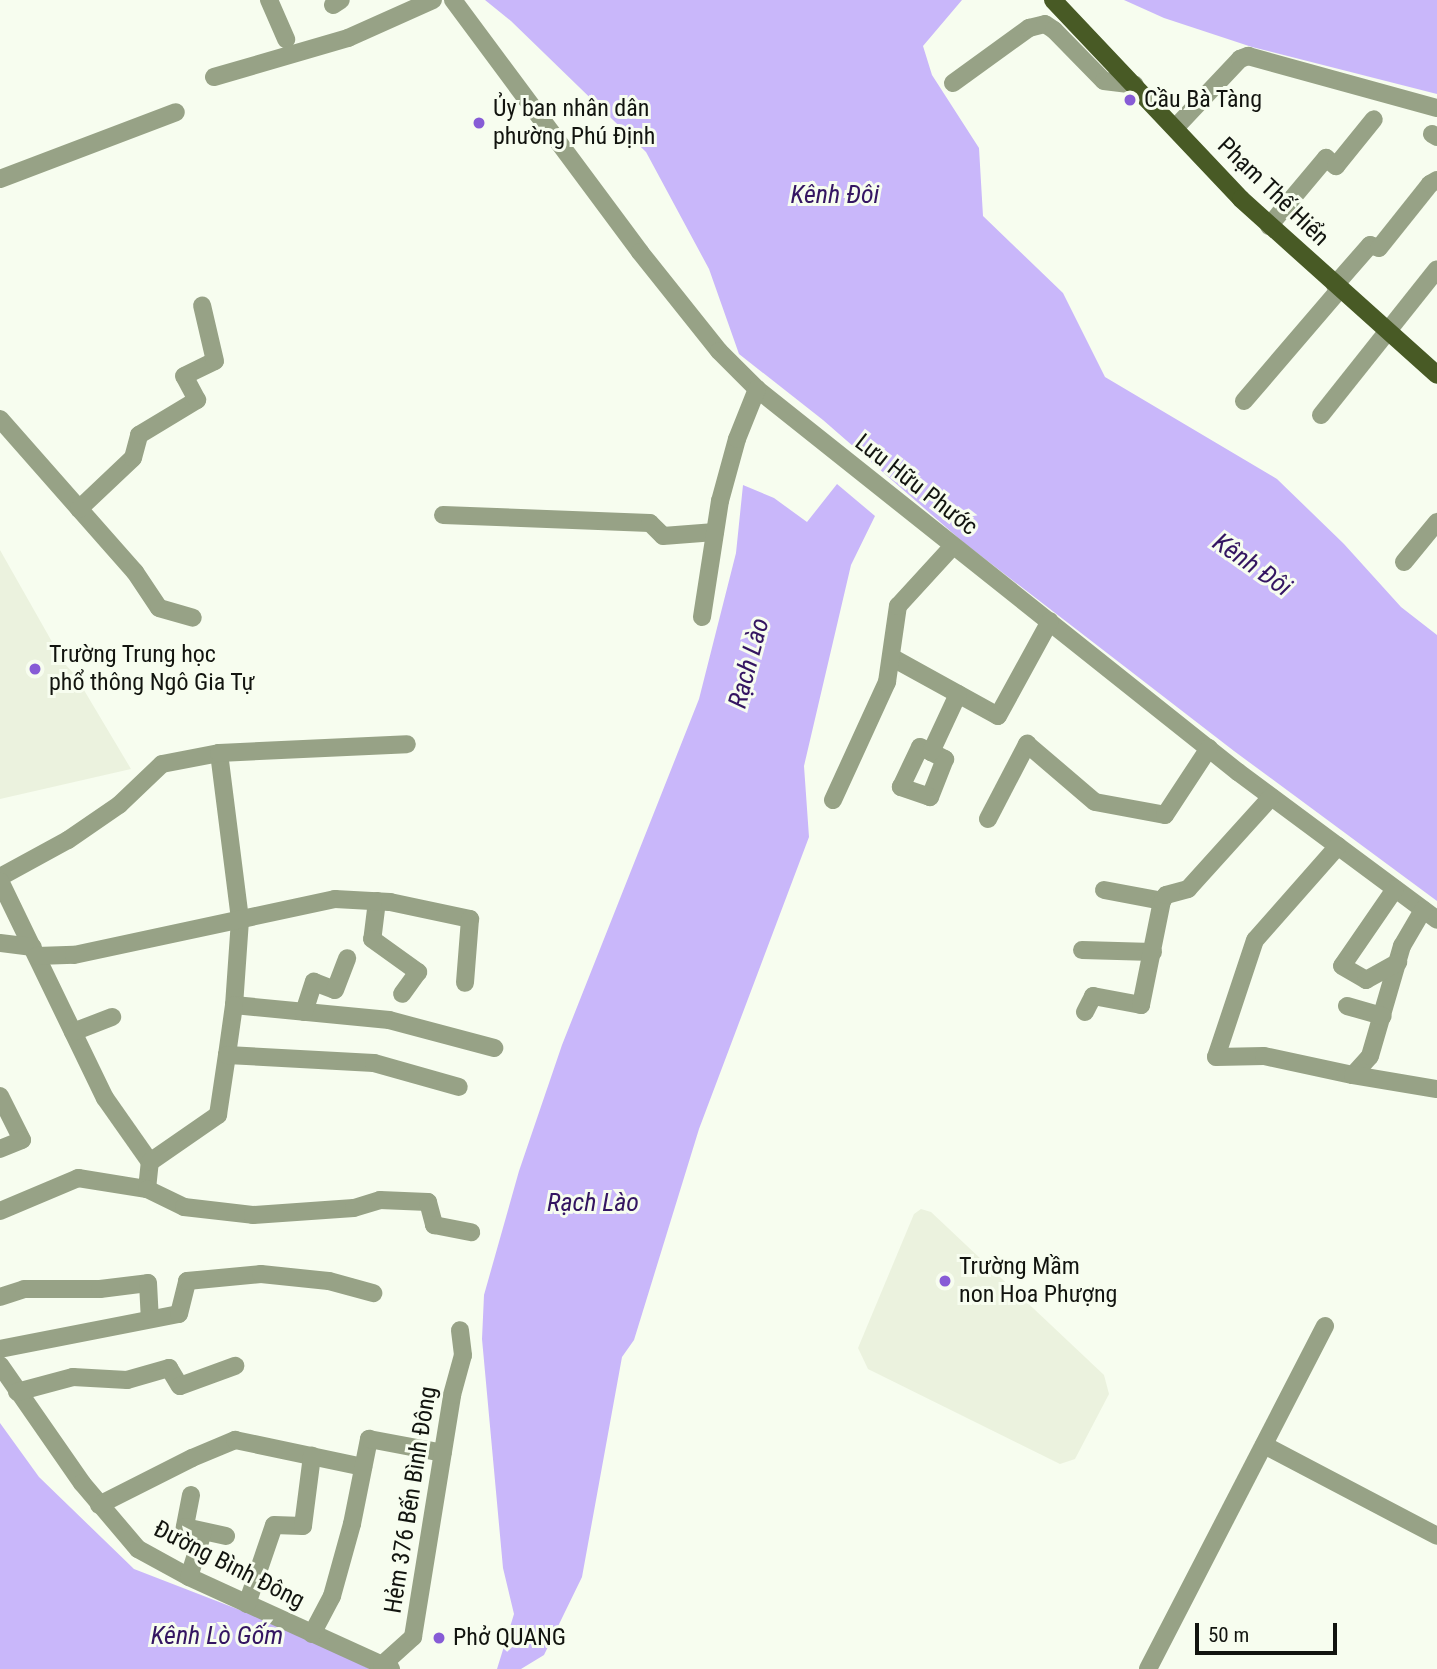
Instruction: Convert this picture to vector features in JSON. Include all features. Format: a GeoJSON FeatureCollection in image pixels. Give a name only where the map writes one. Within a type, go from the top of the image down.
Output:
{"type":"FeatureCollection","features":[{"type":"Feature","properties":{"kind":"main road","name":"Phạm Thế Hiển"},"geometry":{"type":"LineString","coordinates":[[1053,0],[1269,226],[1386,333],[1437,375]]}},
{"type":"Feature","properties":{"kind":"street"},"geometry":{"type":"LineString","coordinates":[[269,0],[286,39]]}},
{"type":"Feature","properties":{"kind":"street"},"geometry":{"type":"LineString","coordinates":[[214,77],[348,38],[433,0]]}},
{"type":"Feature","properties":{"kind":"street","name":"Lưu Hữu Phước"},"geometry":{"type":"LineString","coordinates":[[453,0],[640,252],[719,351],[757,389],[1209,748],[1430,915]]}},
{"type":"Feature","properties":{"kind":"street"},"geometry":{"type":"LineString","coordinates":[[953,83],[1029,28],[1045,24],[1055,30],[1104,81],[1135,85]]}},
{"type":"Feature","properties":{"kind":"street"},"geometry":{"type":"LineString","coordinates":[[1175,128],[1240,59],[1248,56],[1437,108]]}},
{"type":"Feature","properties":{"kind":"street"},"geometry":{"type":"LineString","coordinates":[[0,179],[176,112]]}},
{"type":"Feature","properties":{"kind":"street"},"geometry":{"type":"LineString","coordinates":[[1269,226],[1326,158],[1336,166],[1374,119]]}},
{"type":"Feature","properties":{"kind":"street"},"geometry":{"type":"LineString","coordinates":[[1244,401],[1370,245],[1379,248],[1430,184],[1437,180]]}},
{"type":"Feature","properties":{"kind":"street"},"geometry":{"type":"LineString","coordinates":[[1321,415],[1437,269]]}},
{"type":"Feature","properties":{"kind":"street"},"geometry":{"type":"LineString","coordinates":[[79,509],[133,458],[139,435],[197,400],[184,376],[215,361],[202,305]]}},
{"type":"Feature","properties":{"kind":"street"},"geometry":{"type":"LineString","coordinates":[[702,617],[715,532],[737,439],[757,389]]}},
{"type":"Feature","properties":{"kind":"street"},"geometry":{"type":"LineString","coordinates":[[0,419],[135,572],[159,608],[192,618]]}},
{"type":"Feature","properties":{"kind":"street"},"geometry":{"type":"LineString","coordinates":[[443,515],[650,523],[663,536],[715,532]]}},
{"type":"Feature","properties":{"kind":"street"},"geometry":{"type":"LineString","coordinates":[[1404,562],[1437,522]]}},
{"type":"Feature","properties":{"kind":"street"},"geometry":{"type":"LineString","coordinates":[[833,800],[887,682],[898,606],[953,546]]}},
{"type":"Feature","properties":{"kind":"street"},"geometry":{"type":"LineString","coordinates":[[891,657],[998,716],[1050,621]]}},
{"type":"Feature","properties":{"kind":"street"},"geometry":{"type":"LineString","coordinates":[[931,752],[958,694]]}},
{"type":"Feature","properties":{"kind":"street"},"geometry":{"type":"LineString","coordinates":[[147,1189],[150,1162],[105,1098],[0,879],[119,805],[162,764],[219,753],[407,744]]}},
{"type":"Feature","properties":{"kind":"street"},"geometry":{"type":"LineString","coordinates":[[988,818],[1027,744],[1095,802],[1165,815],[1209,748]]}},
{"type":"Feature","properties":{"kind":"street"},"geometry":{"type":"LineString","coordinates":[[150,1162],[218,1115],[234,1005],[240,920],[219,753]]}},
{"type":"Feature","properties":{"kind":"street"},"geometry":{"type":"LineString","coordinates":[[1085,1012],[1093,996],[1141,1005],[1162,901],[1166,894],[1188,889],[1272,797]]}},
{"type":"Feature","properties":{"kind":"street"},"geometry":{"type":"LineString","coordinates":[[1338,846],[1255,940],[1216,1056],[1264,1056],[1437,1089]]}},
{"type":"Feature","properties":{"kind":"street"},"geometry":{"type":"LineString","coordinates":[[1395,889],[1342,966],[1366,980],[1398,962]]}},
{"type":"Feature","properties":{"kind":"street"},"geometry":{"type":"LineString","coordinates":[[1104,890],[1162,901]]}},
{"type":"Feature","properties":{"kind":"street"},"geometry":{"type":"LineString","coordinates":[[0,943],[35,952],[74,956],[335,898],[377,901],[470,919],[465,983]]}},
{"type":"Feature","properties":{"kind":"street"},"geometry":{"type":"LineString","coordinates":[[377,901],[372,939],[418,972],[402,994]]}},
{"type":"Feature","properties":{"kind":"street"},"geometry":{"type":"LineString","coordinates":[[1353,1075],[1370,1056],[1402,946],[1430,915]]}},
{"type":"Feature","properties":{"kind":"street"},"geometry":{"type":"LineString","coordinates":[[1082,950],[1153,952]]}},
{"type":"Feature","properties":{"kind":"street"},"geometry":{"type":"LineString","coordinates":[[304,1012],[314,982],[335,990],[347,958]]}},
{"type":"Feature","properties":{"kind":"street"},"geometry":{"type":"LineString","coordinates":[[234,1005],[389,1020],[494,1048]]}},
{"type":"Feature","properties":{"kind":"street"},"geometry":{"type":"LineString","coordinates":[[1346,1006],[1382,1016]]}},
{"type":"Feature","properties":{"kind":"street"},"geometry":{"type":"LineString","coordinates":[[73,1032],[112,1017]]}},
{"type":"Feature","properties":{"kind":"street"},"geometry":{"type":"LineString","coordinates":[[227,1055],[374,1063],[459,1087]]}},
{"type":"Feature","properties":{"kind":"street"},"geometry":{"type":"LineString","coordinates":[[0,1096],[22,1140],[0,1149]]}},
{"type":"Feature","properties":{"kind":"street"},"geometry":{"type":"LineString","coordinates":[[0,1211],[78,1178],[147,1189],[184,1208],[253,1215],[354,1208],[380,1200],[428,1202],[434,1225],[471,1232]]}},
{"type":"Feature","properties":{"kind":"street"},"geometry":{"type":"LineString","coordinates":[[0,1349],[179,1314],[187,1281],[261,1274],[329,1281],[373,1293]]}},
{"type":"Feature","properties":{"kind":"street"},"geometry":{"type":"LineString","coordinates":[[0,1297],[24,1289],[100,1289],[148,1283],[150,1318]]}},
{"type":"Feature","properties":{"kind":"street"},"geometry":{"type":"LineString","coordinates":[[1148,1669],[1325,1326]]}},
{"type":"Feature","properties":{"kind":"street","name":"Hẻm 376 Bến Bình Đông"},"geometry":{"type":"LineString","coordinates":[[386,1667],[413,1637],[452,1395],[463,1355],[460,1330]]}},
{"type":"Feature","properties":{"kind":"street","name":"Đường Bình Đông"},"geometry":{"type":"LineString","coordinates":[[0,1366],[99,1505],[138,1549],[189,1577],[386,1667]]}},
{"type":"Feature","properties":{"kind":"street"},"geometry":{"type":"LineString","coordinates":[[17,1392],[73,1377],[127,1380],[169,1368],[180,1386],[235,1366]]}},
{"type":"Feature","properties":{"kind":"street"},"geometry":{"type":"LineString","coordinates":[[312,1634],[332,1596],[352,1524],[369,1439],[443,1453]]}},
{"type":"Feature","properties":{"kind":"street"},"geometry":{"type":"LineString","coordinates":[[99,1505],[192,1458],[235,1440],[363,1467]]}},
{"type":"Feature","properties":{"kind":"street"},"geometry":{"type":"LineString","coordinates":[[1264,1445],[1437,1536]]}},
{"type":"Feature","properties":{"kind":"street"},"geometry":{"type":"LineString","coordinates":[[247,1604],[274,1525],[303,1526],[312,1456]]}},
{"type":"Feature","properties":{"kind":"street"},"geometry":{"type":"LineString","coordinates":[[191,1495],[185,1527],[226,1536]]}},
{"type":"Feature","properties":{"kind":"street"},"geometry":{"type":"LineString","coordinates":[[189,1577],[203,1532]]}},
{"type":"Feature","properties":{"kind":"shaded area","name":"Trường Trung học phổ thông Ngô Gia Tự"},"geometry":{"type":"Polygon","coordinates":[[[0,550],[64,663],[75,675],[131,769],[0,799],[0,550]]]}},
{"type":"Feature","properties":{"kind":"shaded area","name":"Trường Mầm non Hoa Phượng"},"geometry":{"type":"Polygon","coordinates":[[[921,1209],[931,1212],[1104,1375],[1109,1394],[1075,1459],[1060,1464],[868,1369],[858,1348],[914,1214],[921,1209]]]}},
{"type":"Feature","properties":{"kind":"water","name":"Kênh Đôi"},"geometry":{"type":"Polygon","coordinates":[[[485,0],[962,0],[923,46],[932,75],[979,148],[983,216],[1063,293],[1105,377],[1277,479],[1344,544],[1401,607],[1437,635],[1437,901],[1234,751],[963,542],[823,420],[739,354],[709,269],[646,152],[511,21],[485,0]]]}},
{"type":"Feature","properties":{"kind":"water"},"geometry":{"type":"Polygon","coordinates":[[[1124,0],[1437,0],[1437,94],[1252,47],[1164,18],[1124,0]]]}},
{"type":"Feature","properties":{"kind":"water","name":"Rạch Lào"},"geometry":{"type":"Polygon","coordinates":[[[837,484],[875,516],[851,565],[804,766],[809,837],[699,1129],[634,1340],[622,1357],[582,1577],[544,1655],[521,1669],[497,1669],[514,1614],[503,1568],[482,1339],[484,1295],[519,1171],[562,1045],[699,699],[736,553],[743,485],[774,498],[807,522],[837,484]]]}},
{"type":"Feature","properties":{"kind":"water","name":"Kênh Lò Gốm"},"geometry":{"type":"Polygon","coordinates":[[[0,1423],[39,1477],[134,1569],[281,1626],[370,1669],[0,1669],[0,1423]]]}},
{"type":"Feature","properties":{"kind":"place","name":"Cầu Bà Tàng"},"geometry":{"type":"Point","coordinates":[1130,100]}},
{"type":"Feature","properties":{"kind":"place","name":"Ủy ban nhân dân phường Phú Định"},"geometry":{"type":"Point","coordinates":[479,123]}},
{"type":"Feature","properties":{"kind":"place","name":"Trường Trung học phổ thông Ngô Gia Tự"},"geometry":{"type":"Point","coordinates":[35,669]}},
{"type":"Feature","properties":{"kind":"place","name":"Trường Mầm non Hoa Phượng"},"geometry":{"type":"Point","coordinates":[945,1281]}},
{"type":"Feature","properties":{"kind":"place","name":"Phở QUANG"},"geometry":{"type":"Point","coordinates":[439,1638]}}]}
